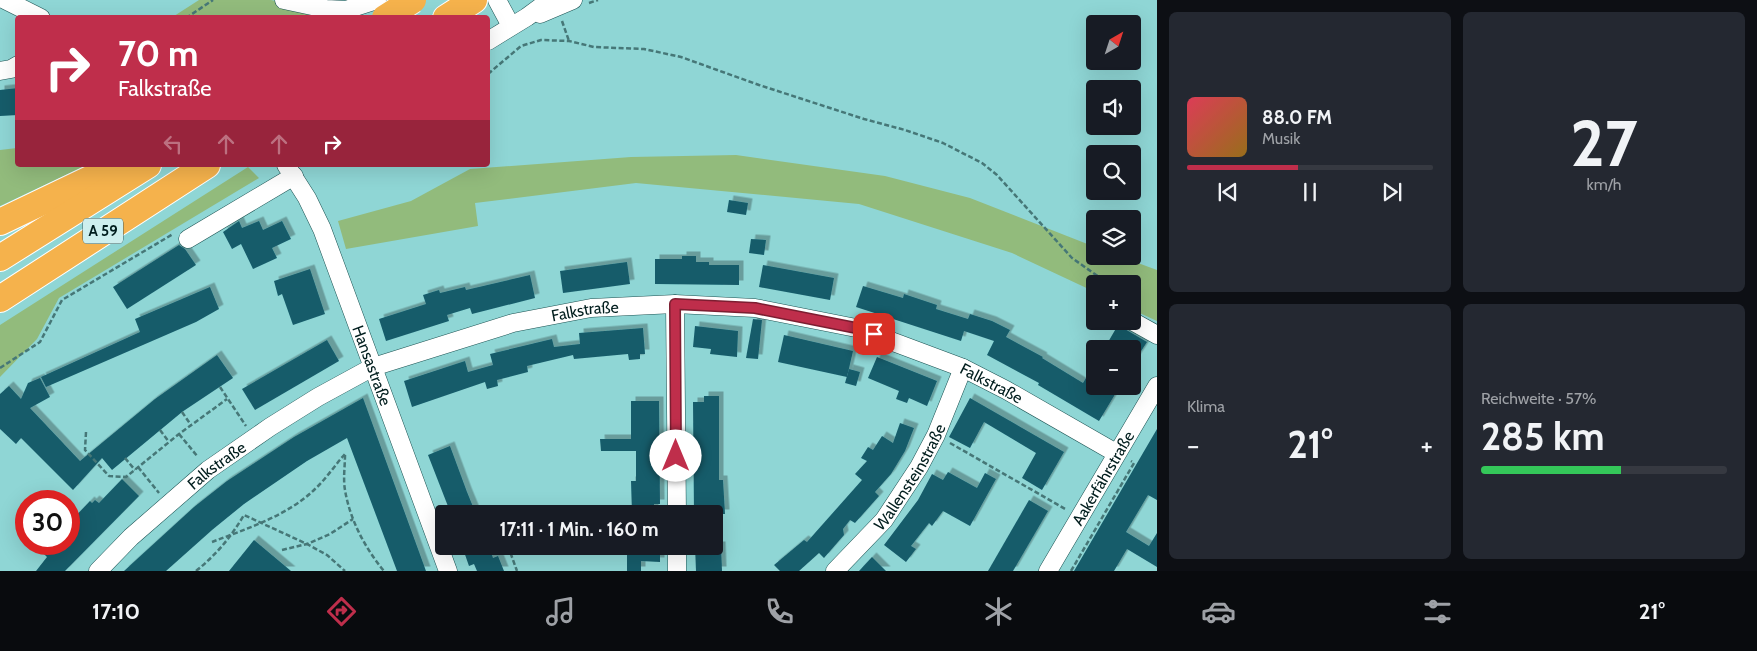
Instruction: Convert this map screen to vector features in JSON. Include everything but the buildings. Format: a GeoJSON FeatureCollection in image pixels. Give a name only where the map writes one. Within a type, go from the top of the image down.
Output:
{"type":"FeatureCollection","features":[{"type":"Feature","properties":{"kind":"highway"},"geometry":{"type":"LineString","coordinates":[[390,15],[413,0]]}},
{"type":"Feature","properties":{"kind":"highway"},"geometry":{"type":"LineString","coordinates":[[451,15],[474,0]]}},
{"type":"Feature","properties":{"kind":"highway"},"geometry":{"type":"LineString","coordinates":[[0,222],[116,167]]}},
{"type":"Feature","properties":{"kind":"highway","name":"A 59"},"geometry":{"type":"LineString","coordinates":[[0,258],[145,167]]}},
{"type":"Feature","properties":{"kind":"highway","name":"A 59"},"geometry":{"type":"LineString","coordinates":[[0,299],[204,167]]}},
{"type":"Feature","properties":{"kind":"street"},"geometry":{"type":"LineString","coordinates":[[5,0],[35,15]]}},
{"type":"Feature","properties":{"kind":"street"},"geometry":{"type":"LineString","coordinates":[[284,0],[326,9],[346,10],[377,0]]}},
{"type":"Feature","properties":{"kind":"street"},"geometry":{"type":"LineString","coordinates":[[496,0],[511,26]]}},
{"type":"Feature","properties":{"kind":"street"},"geometry":{"type":"LineString","coordinates":[[527,18],[544,13],[573,0]]}},
{"type":"Feature","properties":{"kind":"street"},"geometry":{"type":"LineString","coordinates":[[490,40],[511,26],[555,7]]}},
{"type":"Feature","properties":{"kind":"street"},"geometry":{"type":"LineString","coordinates":[[0,71],[15,67]]}},
{"type":"Feature","properties":{"kind":"street"},"geometry":{"type":"LineString","coordinates":[[188,239],[290,170]]}},
{"type":"Feature","properties":{"kind":"street","name":"Hansastraße"},"geometry":{"type":"LineString","coordinates":[[290,170],[307,198],[322,229],[448,571]]}},
{"type":"Feature","properties":{"kind":"street"},"geometry":{"type":"LineString","coordinates":[[675,304],[677,505]]}},
{"type":"Feature","properties":{"kind":"street","name":"Falkstraße"},"geometry":{"type":"LineString","coordinates":[[98,571],[131,537],[208,470],[253,438],[318,397],[373,367],[513,323],[591,308],[675,304],[755,308],[856,328],[963,368],[1006,390],[1116,453]]}},
{"type":"Feature","properties":{"kind":"street"},"geometry":{"type":"LineString","coordinates":[[1141,326],[1157,335]]}},
{"type":"Feature","properties":{"kind":"street","name":"Wallensteinstraße"},"geometry":{"type":"LineString","coordinates":[[835,571],[884,520],[919,467],[936,435],[963,368]]}},
{"type":"Feature","properties":{"kind":"street","name":"Aakerfährstraße"},"geometry":{"type":"LineString","coordinates":[[1048,571],[1157,386]]}},
{"type":"Feature","properties":{"kind":"street"},"geometry":{"type":"LineString","coordinates":[[677,555],[677,571]]}},
{"type":"Feature","properties":{"kind":"path"},"geometry":{"type":"LineString","coordinates":[[190,15],[213,0]]}},
{"type":"Feature","properties":{"kind":"path"},"geometry":{"type":"LineString","coordinates":[[555,7],[569,41]]}},
{"type":"Feature","properties":{"kind":"path"},"geometry":{"type":"LineString","coordinates":[[490,73],[515,49],[527,43],[541,40],[569,41],[594,47],[644,49],[681,57],[759,85],[943,143],[982,163],[998,175],[1072,258],[1096,275]]}},
{"type":"Feature","properties":{"kind":"path"},"geometry":{"type":"LineString","coordinates":[[0,368],[40,342],[62,300],[139,254]]}},
{"type":"Feature","properties":{"kind":"path"},"geometry":{"type":"LineString","coordinates":[[220,387],[253,438]]}},
{"type":"Feature","properties":{"kind":"path"},"geometry":{"type":"LineString","coordinates":[[86,432],[85,450],[109,476],[126,477],[179,434],[228,399]]}},
{"type":"Feature","properties":{"kind":"path"},"geometry":{"type":"LineString","coordinates":[[182,412],[191,425]]}},
{"type":"Feature","properties":{"kind":"path"},"geometry":{"type":"LineString","coordinates":[[160,430],[169,442]]}},
{"type":"Feature","properties":{"kind":"path"},"geometry":{"type":"LineString","coordinates":[[179,434],[208,470]]}},
{"type":"Feature","properties":{"kind":"path"},"geometry":{"type":"LineString","coordinates":[[936,435],[1079,517]]}},
{"type":"Feature","properties":{"kind":"path"},"geometry":{"type":"LineString","coordinates":[[1071,571],[1134,463],[1116,453]]}},
{"type":"Feature","properties":{"kind":"path"},"geometry":{"type":"LineString","coordinates":[[212,542],[261,523],[289,508],[315,490],[345,454],[345,490],[353,519],[368,551],[384,571]]}},
{"type":"Feature","properties":{"kind":"path"},"geometry":{"type":"LineString","coordinates":[[125,458],[135,470]]}},
{"type":"Feature","properties":{"kind":"path"},"geometry":{"type":"LineString","coordinates":[[138,467],[167,504]]}},
{"type":"Feature","properties":{"kind":"path"},"geometry":{"type":"LineString","coordinates":[[196,571],[212,559],[244,516],[307,544],[327,555],[345,571]]}},
{"type":"Feature","properties":{"kind":"path"},"geometry":{"type":"LineString","coordinates":[[282,550],[307,544],[330,534],[353,519]]}},
{"type":"Feature","properties":{"kind":"path"},"geometry":{"type":"LineString","coordinates":[[512,555],[518,571]]}},
{"type":"Feature","properties":{"kind":"green space"},"geometry":{"type":"Polygon","coordinates":[[[199,0],[271,0],[333,14],[332,15],[176,15],[199,0]]]}},
{"type":"Feature","properties":{"kind":"green space"},"geometry":{"type":"Polygon","coordinates":[[[15,148],[15,167],[83,167],[0,206],[0,150],[15,148]]]}},
{"type":"Feature","properties":{"kind":"green space"},"geometry":{"type":"Polygon","coordinates":[[[736,155],[885,176],[970,198],[1086,243],[1086,265],[1141,264],[1157,270],[1157,321],[1141,314],[1141,275],[1086,275],[1086,288],[1012,253],[859,204],[636,183],[475,203],[478,226],[346,249],[338,221],[411,201],[470,169],[631,157],[736,155]]]}},
{"type":"Feature","properties":{"kind":"green space"},"geometry":{"type":"Polygon","coordinates":[[[248,167],[259,178],[59,298],[37,339],[0,377],[0,325],[248,167]]]}},
{"type":"Feature","properties":{"kind":"route"},"geometry":{"type":"LineString","coordinates":[[676,456],[675,304],[755,308],[856,328],[874,334]]}}]}
